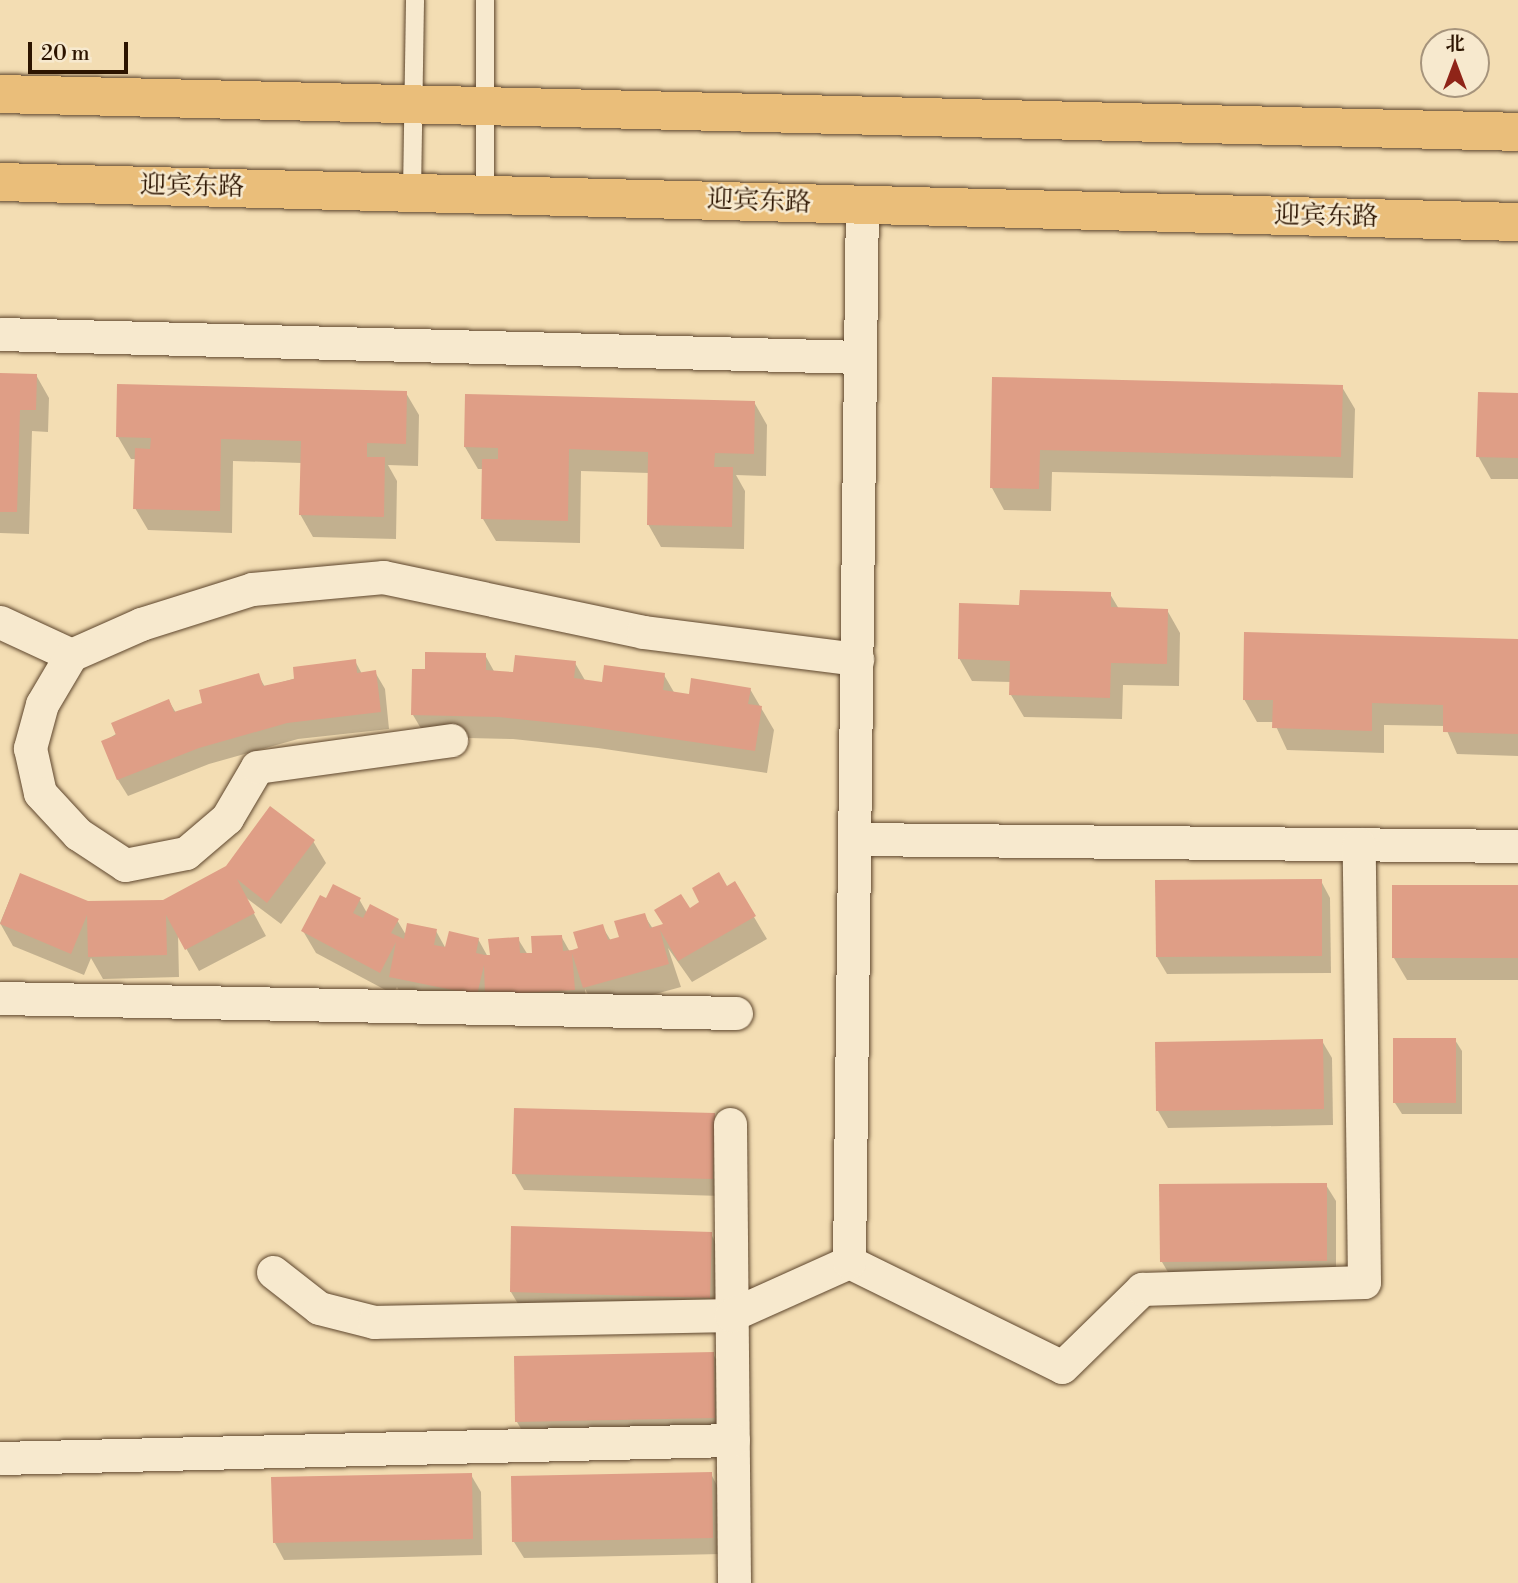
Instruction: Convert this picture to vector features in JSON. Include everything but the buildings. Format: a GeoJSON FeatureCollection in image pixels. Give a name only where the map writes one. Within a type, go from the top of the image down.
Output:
{"type":"FeatureCollection","features":[{"type":"Feature","properties":{"kind":"highway"},"geometry":{"type":"LineString","coordinates":[[0,94],[1518,132]]}},
{"type":"Feature","properties":{"kind":"highway","name":"迎宾东路"},"geometry":{"type":"LineString","coordinates":[[0,182],[1518,222]]}},
{"type":"Feature","properties":{"kind":"street"},"geometry":{"type":"LineString","coordinates":[[849,1262],[862,205]]}},
{"type":"Feature","properties":{"kind":"street"},"geometry":{"type":"LineString","coordinates":[[0,334],[860,357]]}},
{"type":"Feature","properties":{"kind":"street"},"geometry":{"type":"LineString","coordinates":[[451,740],[257,767],[227,818],[186,853],[125,865],[78,834],[40,793],[30,748],[43,704],[71,655],[141,624],[252,589],[383,577],[643,632],[856,659]]}},
{"type":"Feature","properties":{"kind":"street"},"geometry":{"type":"LineString","coordinates":[[0,622],[71,655]]}},
{"type":"Feature","properties":{"kind":"street"},"geometry":{"type":"LineString","coordinates":[[854,839],[1518,846]]}},
{"type":"Feature","properties":{"kind":"street"},"geometry":{"type":"LineString","coordinates":[[849,1262],[1062,1367],[1142,1289],[1364,1282],[1359,844]]}},
{"type":"Feature","properties":{"kind":"street"},"geometry":{"type":"LineString","coordinates":[[0,998],[736,1013]]}},
{"type":"Feature","properties":{"kind":"street"},"geometry":{"type":"LineString","coordinates":[[730,1124],[734,1583]]}},
{"type":"Feature","properties":{"kind":"street"},"geometry":{"type":"LineString","coordinates":[[273,1272],[319,1308],[374,1322],[731,1315],[849,1262]]}},
{"type":"Feature","properties":{"kind":"street"},"geometry":{"type":"LineString","coordinates":[[0,1458],[733,1440]]}},
{"type":"Feature","properties":{"kind":"lane"},"geometry":{"type":"LineString","coordinates":[[412,193],[415,0]]}},
{"type":"Feature","properties":{"kind":"lane"},"geometry":{"type":"LineString","coordinates":[[485,0],[485,195]]}}]}
